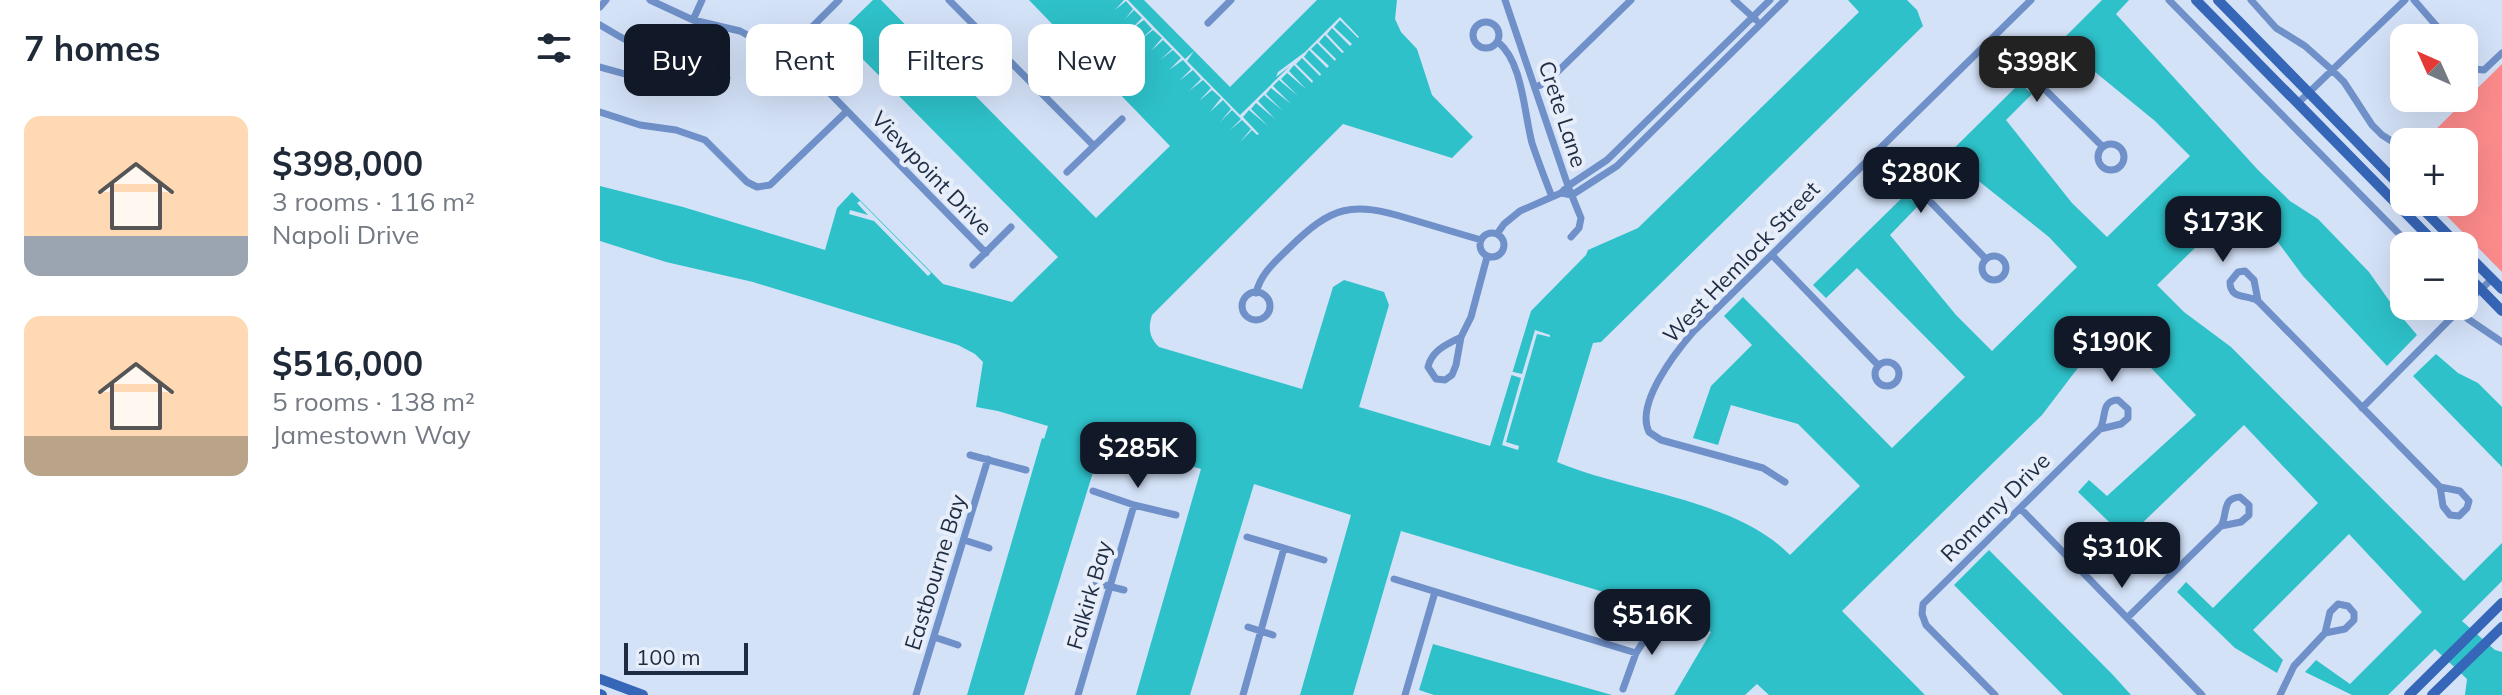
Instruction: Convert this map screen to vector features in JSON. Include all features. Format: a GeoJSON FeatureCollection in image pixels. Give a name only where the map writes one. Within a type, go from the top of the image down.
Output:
{"type":"FeatureCollection","features":[{"type":"Feature","properties":{"kind":"main road"},"geometry":{"type":"LineString","coordinates":[[2196,0],[2424,232]]}},
{"type":"Feature","properties":{"kind":"main road"},"geometry":{"type":"LineString","coordinates":[[2218,0],[2390,176]]}},
{"type":"Feature","properties":{"kind":"main road"},"geometry":{"type":"LineString","coordinates":[[2430,216],[2445,232]]}},
{"type":"Feature","properties":{"kind":"main road"},"geometry":{"type":"LineString","coordinates":[[2478,265],[2502,289]]}},
{"type":"Feature","properties":{"kind":"main road"},"geometry":{"type":"LineString","coordinates":[[2480,289],[2502,311]]}},
{"type":"Feature","properties":{"kind":"main road"},"geometry":{"type":"LineString","coordinates":[[2409,695],[2502,603]]}},
{"type":"Feature","properties":{"kind":"main road"},"geometry":{"type":"LineString","coordinates":[[2432,695],[2502,627]]}},
{"type":"Feature","properties":{"kind":"main road"},"geometry":{"type":"LineString","coordinates":[[600,679],[643,695]]}},
{"type":"Feature","properties":{"kind":"street"},"geometry":{"type":"LineString","coordinates":[[600,7],[606,0]]}},
{"type":"Feature","properties":{"kind":"street","name":"Viewpoint Drive"},"geometry":{"type":"LineString","coordinates":[[650,0],[693,20],[746,34]]}},
{"type":"Feature","properties":{"kind":"street"},"geometry":{"type":"LineString","coordinates":[[693,20],[702,0]]}},
{"type":"Feature","properties":{"kind":"street"},"geometry":{"type":"LineString","coordinates":[[815,24],[839,0]]}},
{"type":"Feature","properties":{"kind":"street"},"geometry":{"type":"LineString","coordinates":[[949,0],[1094,146]]}},
{"type":"Feature","properties":{"kind":"street"},"geometry":{"type":"LineString","coordinates":[[1208,23],[1231,0]]}},
{"type":"Feature","properties":{"kind":"street","name":"Crete Lane"},"geometry":{"type":"LineString","coordinates":[[1505,0],[1581,218],[1579,228],[1571,237]]}},
{"type":"Feature","properties":{"kind":"street"},"geometry":{"type":"LineString","coordinates":[[1536,87],[1547,82],[1631,0]]}},
{"type":"Feature","properties":{"kind":"street"},"geometry":{"type":"LineString","coordinates":[[1734,0],[1760,24]]}},
{"type":"Feature","properties":{"kind":"street"},"geometry":{"type":"LineString","coordinates":[[1497,234],[1504,244],[1502,252],[1496,257],[1487,257],[1482,252],[1481,240],[1486,235],[1497,234],[1520,211],[1561,193],[1607,160],[1770,0]]}},
{"type":"Feature","properties":{"kind":"street"},"geometry":{"type":"LineString","coordinates":[[1561,193],[1572,195],[1617,166],[1785,0]]}},
{"type":"Feature","properties":{"kind":"street","name":"West Hemlock Street"},"geometry":{"type":"LineString","coordinates":[[1785,482],[1763,468],[1661,440],[1649,432],[1645,413],[1673,357],[1693,332],[2031,0]]}},
{"type":"Feature","properties":{"kind":"street"},"geometry":{"type":"LineString","coordinates":[[2169,0],[2397,232]]}},
{"type":"Feature","properties":{"kind":"street"},"geometry":{"type":"LineString","coordinates":[[2251,0],[2276,28],[2305,46],[2332,70],[2351,92],[2372,125],[2390,140]]}},
{"type":"Feature","properties":{"kind":"street"},"geometry":{"type":"LineString","coordinates":[[2298,103],[2405,0]]}},
{"type":"Feature","properties":{"kind":"street"},"geometry":{"type":"LineString","coordinates":[[2414,0],[2435,24]]}},
{"type":"Feature","properties":{"kind":"street"},"geometry":{"type":"LineString","coordinates":[[600,25],[624,39]]}},
{"type":"Feature","properties":{"kind":"street"},"geometry":{"type":"LineString","coordinates":[[1993,38],[2103,147]]}},
{"type":"Feature","properties":{"kind":"street"},"geometry":{"type":"LineString","coordinates":[[1498,42],[1506,48],[1524,98],[1533,144],[1552,197]]}},
{"type":"Feature","properties":{"kind":"street"},"geometry":{"type":"LineString","coordinates":[[2478,69],[2484,70],[2502,53]]}},
{"type":"Feature","properties":{"kind":"street"},"geometry":{"type":"LineString","coordinates":[[600,67],[624,74]]}},
{"type":"Feature","properties":{"kind":"street","name":"Viewpoint Drive"},"geometry":{"type":"LineString","coordinates":[[832,96],[986,253]]}},
{"type":"Feature","properties":{"kind":"street"},"geometry":{"type":"LineString","coordinates":[[600,112],[705,140],[747,182],[757,187],[770,185],[847,111]]}},
{"type":"Feature","properties":{"kind":"street"},"geometry":{"type":"LineString","coordinates":[[1067,172],[1122,119]]}},
{"type":"Feature","properties":{"kind":"street"},"geometry":{"type":"LineString","coordinates":[[1879,149],[1986,259]]}},
{"type":"Feature","properties":{"kind":"street"},"geometry":{"type":"LineString","coordinates":[[1256,293],[1269,267],[1309,229],[1322,219],[1347,210],[1377,209],[1481,240]]}},
{"type":"Feature","properties":{"kind":"street","name":"Viewpoint Drive"},"geometry":{"type":"LineString","coordinates":[[973,265],[1011,227]]}},
{"type":"Feature","properties":{"kind":"street"},"geometry":{"type":"LineString","coordinates":[[1772,255],[1878,365]]}},
{"type":"Feature","properties":{"kind":"street"},"geometry":{"type":"LineString","coordinates":[[1461,337],[1437,350],[1430,358],[1428,367],[1436,379],[1445,380],[1452,375],[1487,257]]}},
{"type":"Feature","properties":{"kind":"street"},"geometry":{"type":"LineString","coordinates":[[2258,301],[2254,280],[2248,273],[2240,272],[2232,278],[2230,287],[2235,295],[2258,301],[2440,487],[2463,492],[2469,501],[2467,509],[2458,516],[2450,515],[2443,506],[2440,487]]}},
{"type":"Feature","properties":{"kind":"street"},"geometry":{"type":"LineString","coordinates":[[2480,289],[2492,279]]}},
{"type":"Feature","properties":{"kind":"street"},"geometry":{"type":"LineString","coordinates":[[2362,408],[2447,320]]}},
{"type":"Feature","properties":{"kind":"street"},"geometry":{"type":"LineString","coordinates":[[2473,320],[2502,342]]}},
{"type":"Feature","properties":{"kind":"street","name":"Romany Drive"},"geometry":{"type":"LineString","coordinates":[[1995,695],[1927,627],[1922,614],[1927,598],[2100,429],[2106,406],[2114,400],[2122,402],[2129,411],[2128,418],[2121,424],[2100,429]]}},
{"type":"Feature","properties":{"kind":"street"},"geometry":{"type":"LineString","coordinates":[[970,455],[1026,470]]}},
{"type":"Feature","properties":{"kind":"street","name":"Eastbourne Bay"},"geometry":{"type":"LineString","coordinates":[[916,695],[988,459]]}},
{"type":"Feature","properties":{"kind":"street"},"geometry":{"type":"LineString","coordinates":[[1093,491],[1176,515]]}},
{"type":"Feature","properties":{"kind":"street"},"geometry":{"type":"LineString","coordinates":[[2127,618],[2221,526],[2227,503],[2234,497],[2244,499],[2250,508],[2249,515],[2241,522],[2221,526]]}},
{"type":"Feature","properties":{"kind":"street","name":"Falkirk Bay"},"geometry":{"type":"LineString","coordinates":[[1078,695],[1134,505]]}},
{"type":"Feature","properties":{"kind":"street"},"geometry":{"type":"LineString","coordinates":[[2020,508],[2202,695]]}},
{"type":"Feature","properties":{"kind":"street"},"geometry":{"type":"LineString","coordinates":[[1247,537],[1324,560]]}},
{"type":"Feature","properties":{"kind":"street"},"geometry":{"type":"LineString","coordinates":[[964,540],[989,548]]}},
{"type":"Feature","properties":{"kind":"street"},"geometry":{"type":"LineString","coordinates":[[1243,695],[1284,548]]}},
{"type":"Feature","properties":{"kind":"street"},"geometry":{"type":"LineString","coordinates":[[1394,579],[1636,653]]}},
{"type":"Feature","properties":{"kind":"street"},"geometry":{"type":"LineString","coordinates":[[1096,583],[1124,590]]}},
{"type":"Feature","properties":{"kind":"street"},"geometry":{"type":"LineString","coordinates":[[1405,695],[1435,592]]}},
{"type":"Feature","properties":{"kind":"street"},"geometry":{"type":"LineString","coordinates":[[2280,695],[2294,666],[2325,633],[2335,605],[2344,604],[2353,611],[2355,619],[2348,627],[2325,633]]}},
{"type":"Feature","properties":{"kind":"street"},"geometry":{"type":"LineString","coordinates":[[1623,689],[1636,653],[1660,616]]}},
{"type":"Feature","properties":{"kind":"street"},"geometry":{"type":"LineString","coordinates":[[1248,627],[1273,635]]}},
{"type":"Feature","properties":{"kind":"street"},"geometry":{"type":"LineString","coordinates":[[934,637],[958,645]]}},
{"type":"Feature","properties":{"kind":"shaded area"},"geometry":{"type":"Polygon","coordinates":[[[873,0],[881,0],[905,24],[879,24],[879,76],[863,59],[863,24],[848,24],[873,0]]]}},
{"type":"Feature","properties":{"kind":"shaded area"},"geometry":{"type":"Polygon","coordinates":[[[1029,0],[1144,0],[1230,87],[1317,0],[1397,0],[1395,19],[1401,32],[1417,49],[1432,95],[1473,137],[1452,158],[1343,124],[1152,315],[1150,332],[1159,347],[1302,389],[1333,287],[1344,280],[1384,292],[1389,305],[1359,407],[1490,446],[1531,311],[1588,250],[1638,228],[1859,12],[1848,0],[1907,0],[1917,10],[1923,26],[1601,342],[1593,343],[1557,462],[1711,509],[1767,536],[1790,555],[1860,486],[1798,424],[1731,405],[1718,445],[1693,438],[1711,386],[1752,345],[1724,316],[1743,297],[1892,448],[1965,377],[1857,268],[1826,298],[1813,285],[1906,194],[1918,206],[1890,235],[1956,315],[1992,351],[2077,267],[2049,237],[1961,167],[1933,192],[1922,180],[2020,83],[2032,94],[2006,120],[2072,203],[2107,237],[2190,156],[2155,121],[2073,54],[2046,81],[2034,68],[2102,0],[2129,0],[2116,14],[2258,170],[2290,201],[2318,219],[2369,272],[2390,302],[2390,320],[2404,320],[2417,335],[2387,366],[2303,276],[2269,230],[2242,202],[2157,285],[2184,312],[2231,347],[2464,581],[2502,543],[2502,581],[2462,621],[2495,650],[2502,652],[2502,695],[2465,695],[2467,679],[2435,649],[2388,695],[2352,695],[2305,672],[2316,660],[2350,684],[2422,612],[2349,534],[2253,630],[2283,660],[2277,673],[2235,648],[2177,592],[2186,582],[2213,608],[2318,503],[2244,425],[2135,530],[2167,562],[2159,570],[2078,492],[2089,480],[2107,496],[2196,415],[2114,329],[2090,352],[2042,415],[1842,611],[1925,695],[1769,695],[1757,684],[1745,695],[1674,695],[1711,632],[1670,612],[1401,531],[1353,695],[1300,695],[1351,515],[1254,484],[1190,695],[1136,695],[1201,469],[1103,440],[1024,695],[967,695],[1048,426],[976,407],[983,362],[958,345],[753,282],[666,262],[600,241],[600,186],[683,207],[825,250],[837,208],[852,192],[943,284],[1012,302],[1058,257],[899,96],[976,96],[1096,218],[1170,146],[1122,96],[1145,96],[1145,24],[1052,24],[1029,0]]]}},
{"type":"Feature","properties":{"kind":"shaded area"},"geometry":{"type":"Polygon","coordinates":[[[2502,64],[2502,272],[2478,248],[2478,232],[2463,232],[2447,216],[2478,216],[2478,128],[2437,128],[2453,112],[2478,112],[2478,88],[2502,64]]]}},
{"type":"Feature","properties":{"kind":"shaded area"},"geometry":{"type":"Polygon","coordinates":[[[2436,354],[2458,373],[2478,383],[2502,407],[2502,467],[2413,376],[2436,354]]]}},
{"type":"Feature","properties":{"kind":"shaded area"},"geometry":{"type":"Polygon","coordinates":[[[1989,550],[2131,695],[2063,695],[1954,585],[1989,550]]]}},
{"type":"Feature","properties":{"kind":"shaded area"},"geometry":{"type":"Polygon","coordinates":[[[1433,644],[1612,695],[1434,695],[1419,690],[1433,644]]]}},
{"type":"Feature","properties":{"kind":"pier"},"geometry":{"type":"Polygon","coordinates":[[[1124,0],[1128,0],[1185,59],[1194,51],[1187,61],[1240,115],[1290,66],[1276,77],[1278,72],[1305,52],[1340,17],[1359,37],[1340,20],[1334,27],[1352,44],[1350,46],[1332,28],[1327,34],[1344,52],[1325,35],[1319,42],[1335,61],[1317,43],[1311,49],[1329,66],[1327,68],[1309,50],[1304,57],[1320,76],[1302,58],[1296,64],[1312,83],[1294,65],[1289,71],[1306,89],[1287,73],[1281,79],[1298,96],[1279,80],[1273,86],[1291,104],[1271,88],[1266,94],[1283,111],[1264,95],[1258,101],[1275,119],[1256,103],[1251,109],[1268,126],[1249,110],[1243,117],[1259,134],[1252,130],[1240,142],[1251,129],[1242,120],[1229,131],[1241,119],[1232,110],[1220,122],[1231,109],[1223,100],[1210,112],[1221,98],[1212,90],[1199,101],[1211,88],[1203,80],[1189,91],[1201,79],[1193,70],[1179,81],[1191,69],[1183,60],[1169,70],[1181,58],[1173,50],[1160,60],[1172,49],[1163,40],[1151,51],[1162,38],[1153,30],[1145,36],[1152,29],[1144,20],[1136,24],[1142,18],[1134,10],[1125,19],[1133,9],[1126,1],[1115,10],[1124,0]]]}},
{"type":"Feature","properties":{"kind":"pier"},"geometry":{"type":"Polygon","coordinates":[[[860,201],[931,273],[928,276],[874,221],[849,214],[850,210],[868,215],[857,203],[860,201]]]}},
{"type":"Feature","properties":{"kind":"pier"},"geometry":{"type":"Polygon","coordinates":[[[1535,330],[1550,337],[1537,334],[1506,442],[1519,446],[1518,450],[1502,445],[1521,378],[1508,374],[1509,371],[1522,374],[1535,330]]]}}]}
